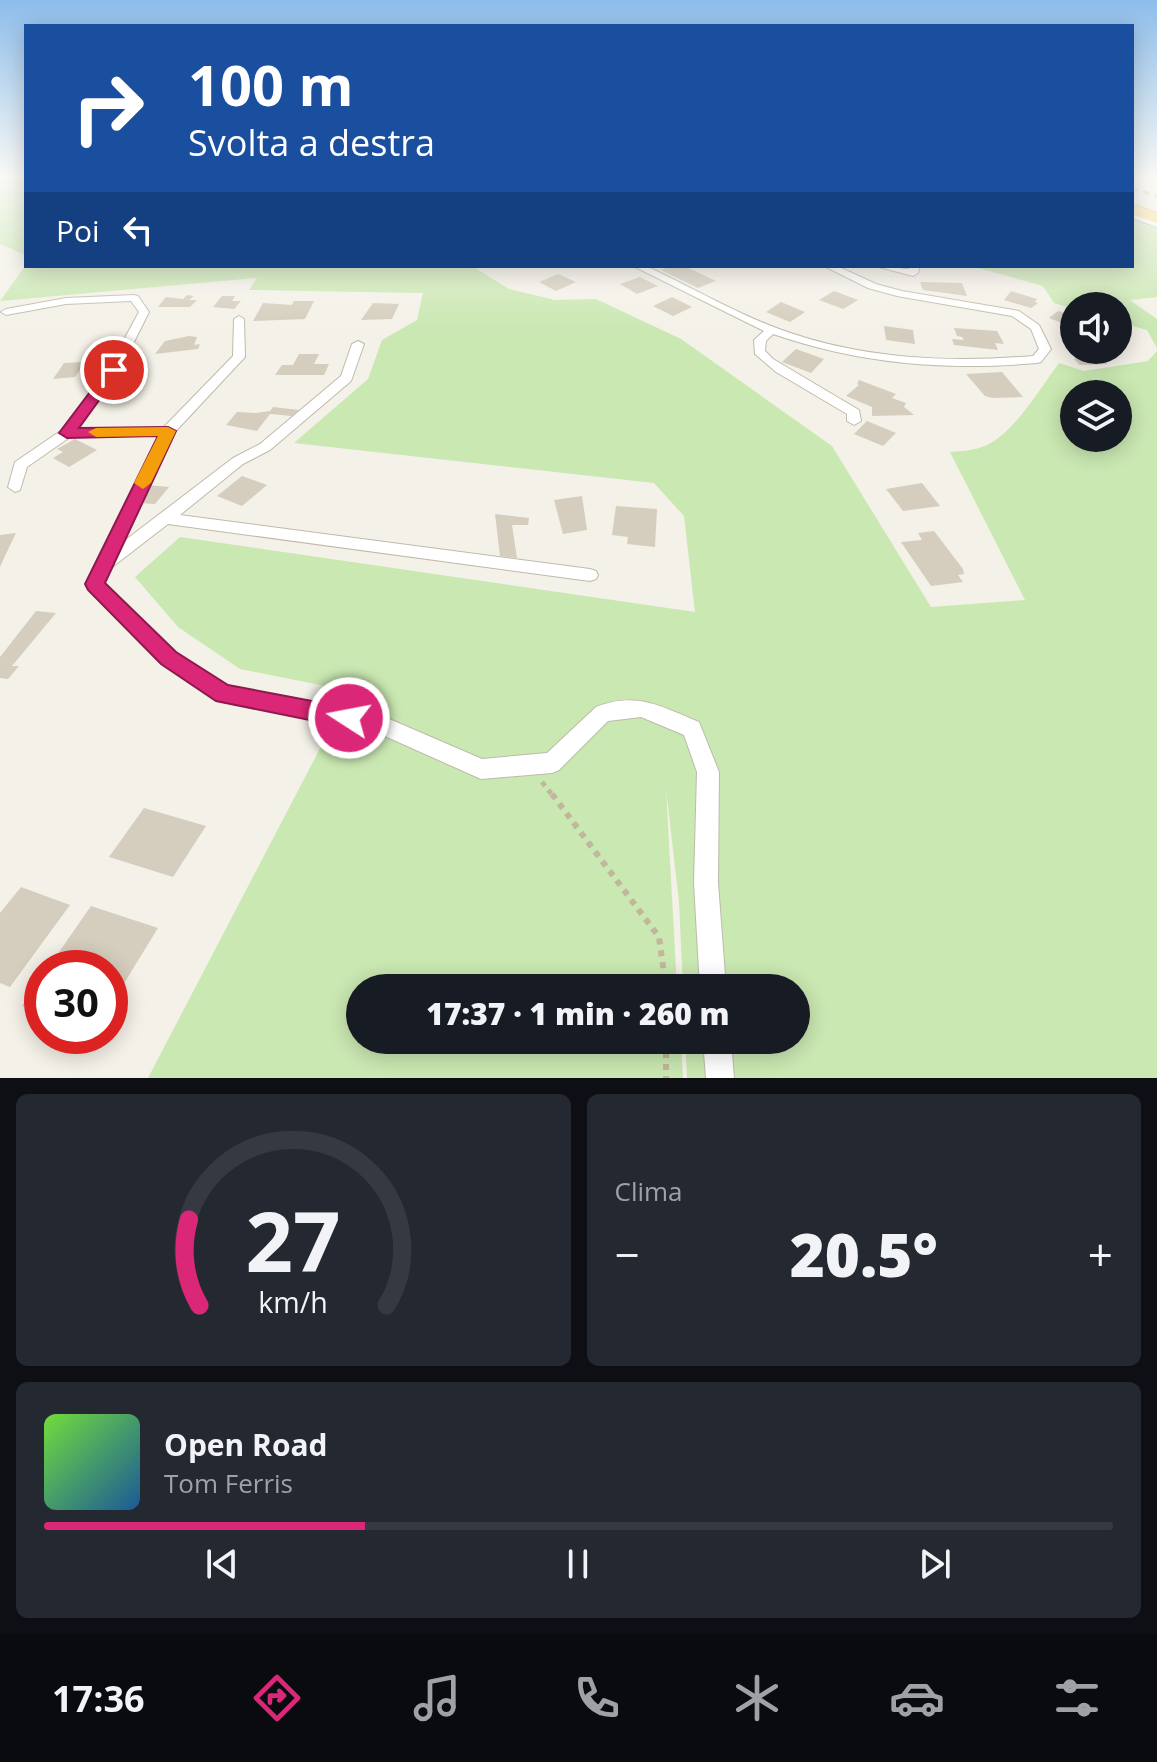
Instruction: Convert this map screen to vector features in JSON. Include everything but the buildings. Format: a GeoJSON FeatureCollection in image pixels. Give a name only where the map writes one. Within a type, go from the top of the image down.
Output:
{"type":"FeatureCollection","features":[{"type":"Feature","properties":{"kind":"street"},"geometry":{"type":"LineString","coordinates":[[642,268],[771,330],[834,349],[901,362],[959,366],[1037,359],[1045,349],[1037,328],[1028,318],[1015,313],[901,294],[872,286],[833,268]]}},
{"type":"Feature","properties":{"kind":"street"},"geometry":{"type":"LineString","coordinates":[[889,268],[913,273],[914,268]]}},
{"type":"Feature","properties":{"kind":"street"},"geometry":{"type":"LineString","coordinates":[[6,312],[66,301],[134,298],[144,312],[114,370],[67,433],[20,465],[15,487]]}},
{"type":"Feature","properties":{"kind":"street"},"geometry":{"type":"LineString","coordinates":[[239,319],[239,357],[168,431],[95,584],[169,658],[224,694],[380,724],[481,769],[552,763],[603,713],[642,708],[692,729],[708,772],[706,883],[712,974]]}},
{"type":"Feature","properties":{"kind":"street"},"geometry":{"type":"LineString","coordinates":[[771,330],[760,340],[759,352],[770,364],[836,399],[854,413],[854,421]]}},
{"type":"Feature","properties":{"kind":"street"},"geometry":{"type":"LineString","coordinates":[[102,567],[238,461],[265,447],[347,378],[358,344]]}},
{"type":"Feature","properties":{"kind":"street"},"geometry":{"type":"LineString","coordinates":[[67,433],[168,431]]}},
{"type":"Feature","properties":{"kind":"street"},"geometry":{"type":"LineString","coordinates":[[165,518],[590,575]]}},
{"type":"Feature","properties":{"kind":"street"},"geometry":{"type":"LineString","coordinates":[[718,1054],[720,1078]]}},
{"type":"Feature","properties":{"kind":"path"},"geometry":{"type":"LineString","coordinates":[[530,765],[659,937],[664,974]]}},
{"type":"Feature","properties":{"kind":"path"},"geometry":{"type":"LineString","coordinates":[[666,1054],[666,1078]]}},
{"type":"Feature","properties":{"kind":"green space"},"geometry":{"type":"Polygon","coordinates":[[[0,228],[24,228],[24,254],[0,244],[0,228]]]}},
{"type":"Feature","properties":{"kind":"green space"},"geometry":{"type":"Polygon","coordinates":[[[1134,228],[1157,228],[1157,297],[1132,300],[1132,292],[1060,292],[1060,305],[1054,303],[1043,286],[978,268],[1134,268],[1134,228]]]}},
{"type":"Feature","properties":{"kind":"green space"},"geometry":{"type":"Polygon","coordinates":[[[24,268],[475,268],[509,289],[555,300],[596,299],[681,339],[832,446],[931,607],[1025,600],[950,452],[970,450],[993,442],[1015,422],[1059,363],[1084,371],[1148,361],[1157,351],[1157,1078],[687,1078],[686,1054],[810,1054],[810,974],[682,974],[679,902],[666,789],[676,974],[346,974],[346,1054],[682,1054],[683,1078],[148,1078],[350,691],[240,669],[178,627],[135,577],[180,537],[695,612],[684,516],[654,483],[294,443],[368,379],[382,340],[417,320],[423,293],[249,290],[257,278],[0,301],[24,268]]]}},
{"type":"Feature","properties":{"kind":"green space"},"geometry":{"type":"Polygon","coordinates":[[[1132,301],[1157,319],[1157,348],[1147,330],[1132,326],[1132,301]]]}},
{"type":"Feature","properties":{"kind":"slow traffic"},"geometry":{"type":"LineString","coordinates":[[96,432],[168,431],[143,483]]}},
{"type":"Feature","properties":{"kind":"route"},"geometry":{"type":"LineString","coordinates":[[114,370],[67,433],[168,431],[95,584],[169,658],[224,694],[349,718]]}}]}
